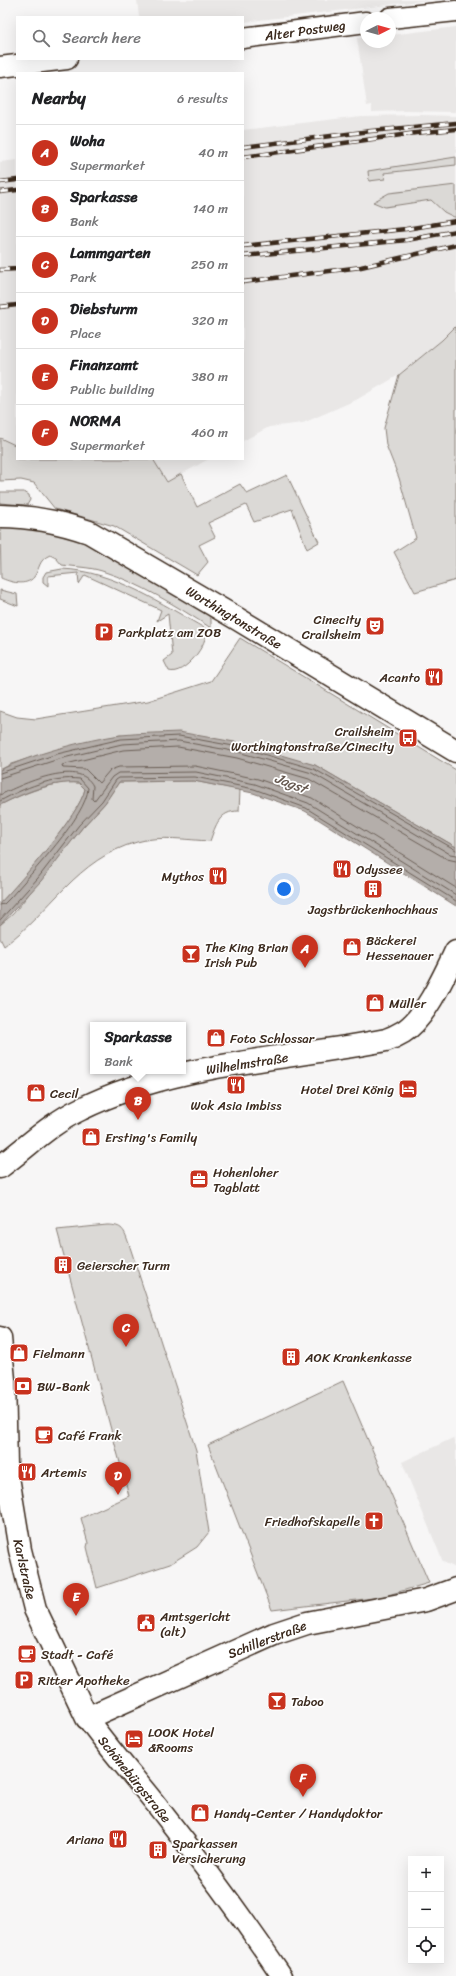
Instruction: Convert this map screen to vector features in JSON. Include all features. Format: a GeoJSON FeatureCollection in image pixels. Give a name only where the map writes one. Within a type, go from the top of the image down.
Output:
{"type":"FeatureCollection","features":[{"type":"Feature","properties":{"kind":"main road"},"geometry":{"type":"LineString","coordinates":[[396,17],[456,11]]}},
{"type":"Feature","properties":{"kind":"main road","name":"Alter Postweg"},"geometry":{"type":"LineString","coordinates":[[244,38],[360,23]]}},
{"type":"Feature","properties":{"kind":"main road"},"geometry":{"type":"LineString","coordinates":[[0,67],[59,60]]}},
{"type":"Feature","properties":{"kind":"main road","name":"Worthingtonstraße"},"geometry":{"type":"LineString","coordinates":[[0,516],[18,516],[66,524],[89,532],[236,618],[456,751]]}},
{"type":"Feature","properties":{"kind":"main road","name":"Wilhelmstraße"},"geometry":{"type":"LineString","coordinates":[[186,1073],[209,1068],[386,1040],[404,1032],[414,1023],[442,981],[456,951]]}},
{"type":"Feature","properties":{"kind":"main road","name":"Wilhelmstraße"},"geometry":{"type":"LineString","coordinates":[[0,1168],[62,1120],[80,1109],[126,1090],[184,1074]]}},
{"type":"Feature","properties":{"kind":"main road","name":"Karlstraße"},"geometry":{"type":"LineString","coordinates":[[0,1338],[4,1380],[6,1465],[20,1550],[35,1610],[87,1718]]}},
{"type":"Feature","properties":{"kind":"main road","name":"Schillerstraße"},"geometry":{"type":"LineString","coordinates":[[87,1718],[274,1634],[306,1623],[426,1600],[456,1589]]}},
{"type":"Feature","properties":{"kind":"main road","name":"Schönebürgstraße"},"geometry":{"type":"LineString","coordinates":[[87,1718],[104,1742],[188,1844],[255,1935],[282,1976]]}},
{"type":"Feature","properties":{"kind":"shaded area"},"geometry":{"type":"Polygon","coordinates":[[[137,0],[431,0],[244,22],[244,16],[139,16],[137,0]]]}},
{"type":"Feature","properties":{"kind":"shaded area"},"geometry":{"type":"Polygon","coordinates":[[[456,27],[456,112],[372,112],[372,105],[367,106],[357,38],[360,38],[360,48],[396,48],[396,34],[456,27]]]}},
{"type":"Feature","properties":{"kind":"shaded area"},"geometry":{"type":"Polygon","coordinates":[[[361,116],[456,116],[456,326],[442,340],[399,375],[356,400],[303,423],[269,427],[244,440],[244,130],[361,116]]]}},
{"type":"Feature","properties":{"kind":"shaded area"},"geometry":{"type":"Polygon","coordinates":[[[456,157],[456,165],[384,173],[385,179],[369,181],[368,171],[456,157]]]}},
{"type":"Feature","properties":{"kind":"shaded area"},"geometry":{"type":"Polygon","coordinates":[[[16,160],[16,446],[0,438],[0,162],[16,160]]]}},
{"type":"Feature","properties":{"kind":"shaded area"},"geometry":{"type":"Polygon","coordinates":[[[456,185],[456,217],[444,212],[431,200],[385,207],[373,202],[389,193],[456,185]]]}},
{"type":"Feature","properties":{"kind":"shaded area"},"geometry":{"type":"Polygon","coordinates":[[[456,326],[456,580],[415,592],[394,552],[416,538],[399,478],[386,445],[384,428],[399,375],[442,340],[456,326]]]}},
{"type":"Feature","properties":{"kind":"shaded area"},"geometry":{"type":"Polygon","coordinates":[[[0,438],[16,446],[16,460],[154,460],[167,482],[181,474],[197,507],[240,484],[247,494],[287,475],[319,542],[307,549],[292,509],[254,522],[246,505],[208,523],[215,537],[199,545],[208,562],[197,575],[114,526],[55,509],[34,483],[21,480],[0,481],[0,438]]]}},
{"type":"Feature","properties":{"kind":"shaded area"},"geometry":{"type":"Polygon","coordinates":[[[154,460],[207,460],[167,482],[154,460]]]}},
{"type":"Feature","properties":{"kind":"shaded area"},"geometry":{"type":"Polygon","coordinates":[[[0,492],[24,492],[29,495],[30,500],[27,505],[0,503],[0,492]]]}},
{"type":"Feature","properties":{"kind":"shaded area"},"geometry":{"type":"Polygon","coordinates":[[[0,526],[33,528],[61,533],[87,543],[207,613],[211,619],[211,628],[172,604],[130,582],[97,570],[62,565],[56,558],[50,555],[43,559],[34,577],[27,582],[18,583],[1,578],[0,526]]]}},
{"type":"Feature","properties":{"kind":"shaded area"},"geometry":{"type":"Polygon","coordinates":[[[62,569],[81,571],[100,576],[137,590],[206,629],[204,643],[194,658],[182,669],[169,671],[164,661],[172,655],[168,614],[157,621],[161,610],[85,575],[79,584],[78,573],[48,576],[48,586],[43,582],[43,577],[46,572],[62,569]]]}},
{"type":"Feature","properties":{"kind":"shaded area"},"geometry":{"type":"Polygon","coordinates":[[[0,590],[17,594],[18,606],[0,599],[0,590]]]}},
{"type":"Feature","properties":{"kind":"shaded area"},"geometry":{"type":"Polygon","coordinates":[[[240,638],[456,770],[456,847],[315,765],[120,735],[56,750],[11,764],[0,770],[0,711],[17,717],[36,719],[148,701],[211,681],[240,638]]]}},
{"type":"Feature","properties":{"kind":"shaded area"},"geometry":{"type":"Polygon","coordinates":[[[194,781],[240,790],[239,811],[227,813],[219,820],[210,841],[174,838],[155,839],[137,842],[116,850],[97,860],[81,873],[21,932],[4,946],[0,938],[0,925],[13,914],[82,828],[105,803],[119,782],[194,781]]]}},
{"type":"Feature","properties":{"kind":"shaded area"},"geometry":{"type":"Polygon","coordinates":[[[69,782],[79,783],[85,789],[81,801],[73,815],[48,848],[0,903],[0,805],[34,790],[69,782]]]}},
{"type":"Feature","properties":{"kind":"shaded area"},"geometry":{"type":"Polygon","coordinates":[[[107,1225],[120,1227],[126,1235],[129,1244],[196,1450],[209,1532],[197,1547],[170,1564],[97,1588],[87,1547],[88,1543],[81,1518],[129,1496],[57,1230],[107,1225]]]}},
{"type":"Feature","properties":{"kind":"shaded area"},"geometry":{"type":"Polygon","coordinates":[[[343,1381],[429,1583],[381,1597],[272,1610],[208,1445],[343,1381]]]}},
{"type":"Feature","properties":{"kind":"shaded area"},"geometry":{"type":"Polygon","coordinates":[[[453,1438],[456,1446],[456,1568],[443,1562],[402,1462],[453,1438]]]}},
{"type":"Feature","properties":{"kind":"water","name":"Jagst"},"geometry":{"type":"Polygon","coordinates":[[[179,732],[240,743],[315,765],[456,847],[456,906],[305,811],[253,793],[194,781],[119,782],[105,803],[82,828],[41,881],[0,925],[0,903],[61,831],[81,800],[85,789],[79,783],[58,784],[28,792],[0,805],[0,770],[27,758],[91,740],[143,733],[179,732]]]}},
{"type":"Feature","properties":{"kind":"railway"},"geometry":{"type":"LineString","coordinates":[[244,147],[371,131],[456,123]]}},
{"type":"Feature","properties":{"kind":"railway"},"geometry":{"type":"LineString","coordinates":[[244,157],[416,133],[456,129]]}},
{"type":"Feature","properties":{"kind":"railway"},"geometry":{"type":"LineString","coordinates":[[0,182],[16,180]]}},
{"type":"Feature","properties":{"kind":"railway"},"geometry":{"type":"LineString","coordinates":[[0,192],[16,190]]}},
{"type":"Feature","properties":{"kind":"railway"},"geometry":{"type":"LineString","coordinates":[[244,246],[406,229],[456,221]]}},
{"type":"Feature","properties":{"kind":"railway"},"geometry":{"type":"LineString","coordinates":[[244,256],[407,240],[456,231]]}},
{"type":"Feature","properties":{"kind":"railway"},"geometry":{"type":"LineString","coordinates":[[244,282],[361,267],[456,245]]}},
{"type":"Feature","properties":{"kind":"railway"},"geometry":{"type":"LineString","coordinates":[[0,270],[16,269]]}},
{"type":"Feature","properties":{"kind":"railway"},"geometry":{"type":"LineString","coordinates":[[0,307],[16,305]]}},
{"type":"Feature","properties":{"kind":"place","name":"Cinecity Crailsheim"},"geometry":{"type":"Point","coordinates":[375,626]}},
{"type":"Feature","properties":{"kind":"place","name":"Parkplatz am ZOB"},"geometry":{"type":"Point","coordinates":[104,632]}},
{"type":"Feature","properties":{"kind":"place","name":"Acanto"},"geometry":{"type":"Point","coordinates":[434,677]}},
{"type":"Feature","properties":{"kind":"place","name":"Crailsheim Worthingtonstraße/Cinecity"},"geometry":{"type":"Point","coordinates":[408,738]}},
{"type":"Feature","properties":{"kind":"place","name":"Odyssee"},"geometry":{"type":"Point","coordinates":[342,869]}},
{"type":"Feature","properties":{"kind":"place","name":"Mythos"},"geometry":{"type":"Point","coordinates":[218,876]}},
{"type":"Feature","properties":{"kind":"place","name":"Jagstbrückenhochhaus"},"geometry":{"type":"Point","coordinates":[373,889]}},
{"type":"Feature","properties":{"kind":"place","name":"Bäckerei Hessenauer"},"geometry":{"type":"Point","coordinates":[352,947]}},
{"type":"Feature","properties":{"kind":"place","name":"The King Brian Irish Pub"},"geometry":{"type":"Point","coordinates":[191,954]}},
{"type":"Feature","properties":{"kind":"place","name":"Woha"},"geometry":{"type":"Point","coordinates":[305,968]}},
{"type":"Feature","properties":{"kind":"place","name":"Müller"},"geometry":{"type":"Point","coordinates":[375,1003]}},
{"type":"Feature","properties":{"kind":"place","name":"Foto Schlossar"},"geometry":{"type":"Point","coordinates":[216,1038]}},
{"type":"Feature","properties":{"kind":"place","name":"Wok Asia Imbiss"},"geometry":{"type":"Point","coordinates":[236,1085]}},
{"type":"Feature","properties":{"kind":"place","name":"Hotel Drei König"},"geometry":{"type":"Point","coordinates":[408,1089]}},
{"type":"Feature","properties":{"kind":"place","name":"Cecil"},"geometry":{"type":"Point","coordinates":[36,1093]}},
{"type":"Feature","properties":{"kind":"place","name":"Sparkasse"},"geometry":{"type":"Point","coordinates":[138,1120]}},
{"type":"Feature","properties":{"kind":"place","name":"Ersting's Family"},"geometry":{"type":"Point","coordinates":[91,1137]}},
{"type":"Feature","properties":{"kind":"place","name":"Hohenloher Tagblatt"},"geometry":{"type":"Point","coordinates":[199,1179]}},
{"type":"Feature","properties":{"kind":"place","name":"Geierscher Turm"},"geometry":{"type":"Point","coordinates":[63,1265]}},
{"type":"Feature","properties":{"kind":"place","name":"Lammgarten"},"geometry":{"type":"Point","coordinates":[126,1347]}},
{"type":"Feature","properties":{"kind":"place","name":"Fielmann"},"geometry":{"type":"Point","coordinates":[19,1353]}},
{"type":"Feature","properties":{"kind":"place","name":"AOK Krankenkasse"},"geometry":{"type":"Point","coordinates":[291,1357]}},
{"type":"Feature","properties":{"kind":"place","name":"BW-Bank"},"geometry":{"type":"Point","coordinates":[23,1386]}},
{"type":"Feature","properties":{"kind":"place","name":"Café Frank"},"geometry":{"type":"Point","coordinates":[44,1435]}},
{"type":"Feature","properties":{"kind":"place","name":"Artemis"},"geometry":{"type":"Point","coordinates":[27,1472]}},
{"type":"Feature","properties":{"kind":"place","name":"Diebsturm"},"geometry":{"type":"Point","coordinates":[118,1495]}},
{"type":"Feature","properties":{"kind":"place","name":"Friedhofskapelle"},"geometry":{"type":"Point","coordinates":[374,1521]}},
{"type":"Feature","properties":{"kind":"place","name":"Finanzamt"},"geometry":{"type":"Point","coordinates":[76,1616]}},
{"type":"Feature","properties":{"kind":"place","name":"Amtsgericht (alt)"},"geometry":{"type":"Point","coordinates":[146,1623]}},
{"type":"Feature","properties":{"kind":"place","name":"Stadt - Café"},"geometry":{"type":"Point","coordinates":[27,1654]}},
{"type":"Feature","properties":{"kind":"place","name":"Ritter Apotheke"},"geometry":{"type":"Point","coordinates":[24,1680]}},
{"type":"Feature","properties":{"kind":"place","name":"Taboo"},"geometry":{"type":"Point","coordinates":[277,1701]}},
{"type":"Feature","properties":{"kind":"place","name":"LOOK Hotel &Rooms"},"geometry":{"type":"Point","coordinates":[134,1739]}},
{"type":"Feature","properties":{"kind":"place","name":"NORMA"},"geometry":{"type":"Point","coordinates":[303,1797]}},
{"type":"Feature","properties":{"kind":"place","name":"Handy-Center / Handydoktor"},"geometry":{"type":"Point","coordinates":[200,1813]}},
{"type":"Feature","properties":{"kind":"place","name":"Ariana"},"geometry":{"type":"Point","coordinates":[118,1839]}},
{"type":"Feature","properties":{"kind":"place","name":"Sparkassen Versicherung"},"geometry":{"type":"Point","coordinates":[158,1850]}}]}
